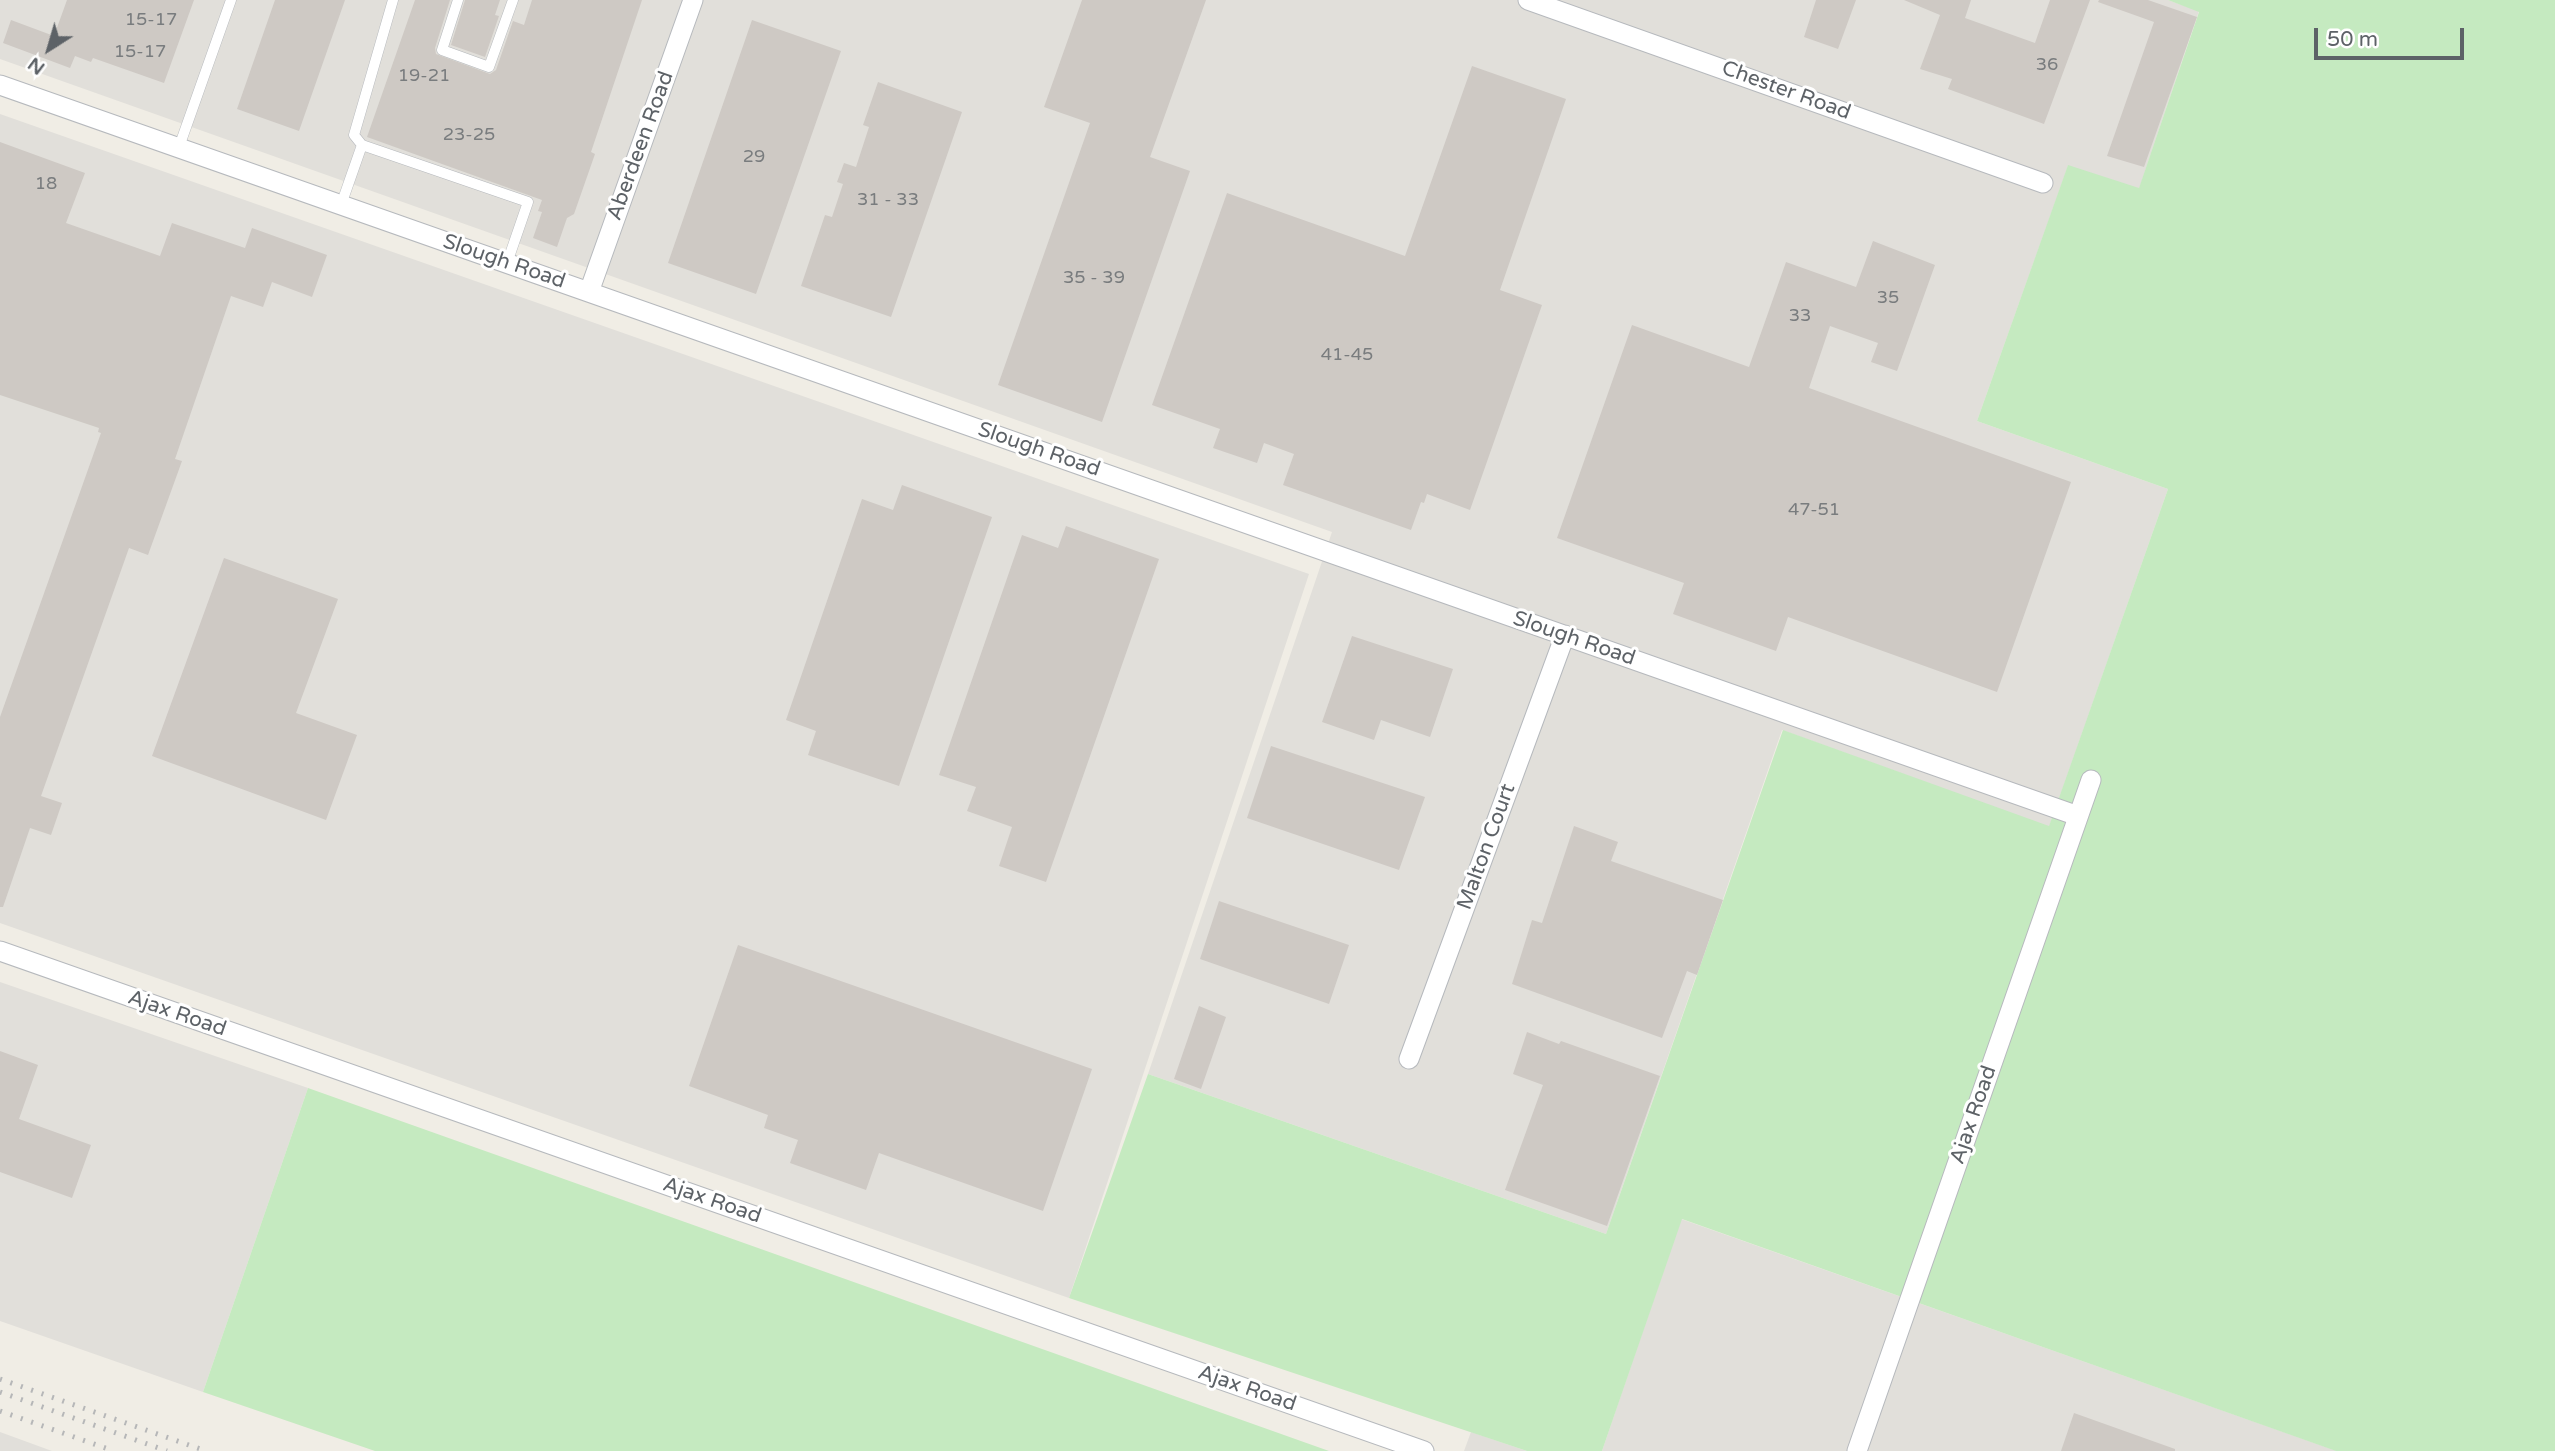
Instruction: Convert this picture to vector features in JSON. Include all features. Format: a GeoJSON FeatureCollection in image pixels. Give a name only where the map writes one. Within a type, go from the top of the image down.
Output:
{"type":"FeatureCollection","features":[{"type":"Feature","properties":{"kind":"street","name":"Aberdeen Road"},"geometry":{"type":"LineString","coordinates":[[589,292],[693,0]]}},
{"type":"Feature","properties":{"kind":"street","name":"Chester Road"},"geometry":{"type":"LineString","coordinates":[[1528,0],[2043,183]]}},
{"type":"Feature","properties":{"kind":"street","name":"Slough Road"},"geometry":{"type":"LineString","coordinates":[[0,85],[2078,816]]}},
{"type":"Feature","properties":{"kind":"street","name":"Malton Court"},"geometry":{"type":"LineString","coordinates":[[1409,1059],[1564,635]]}},
{"type":"Feature","properties":{"kind":"street","name":"Ajax Road"},"geometry":{"type":"LineString","coordinates":[[1857,1451],[2091,780]]}},
{"type":"Feature","properties":{"kind":"street","name":"Ajax Road"},"geometry":{"type":"LineString","coordinates":[[0,951],[1424,1451]]}},
{"type":"Feature","properties":{"kind":"lane"},"geometry":{"type":"LineString","coordinates":[[179,147],[230,0]]}},
{"type":"Feature","properties":{"kind":"lane"},"geometry":{"type":"LineString","coordinates":[[393,0],[354,135],[362,145],[528,202],[507,263]]}},
{"type":"Feature","properties":{"kind":"lane"},"geometry":{"type":"LineString","coordinates":[[458,0],[442,50],[489,67],[513,0]]}},
{"type":"Feature","properties":{"kind":"lane"},"geometry":{"type":"LineString","coordinates":[[341,205],[362,145]]}},
{"type":"Feature","properties":{"kind":"shaded area"},"geometry":{"type":"Polygon","coordinates":[[[0,0],[2168,0],[2199,11],[2139,189],[2068,166],[1977,421],[2168,489],[2049,827],[1782,730],[1606,1234],[1148,1074],[1332,532],[0,59],[0,0]]]}},
{"type":"Feature","properties":{"kind":"shaded area"},"geometry":{"type":"Polygon","coordinates":[[[0,114],[1309,574],[1069,1298],[0,923],[0,114]]]}},
{"type":"Feature","properties":{"kind":"shaded area"},"geometry":{"type":"Polygon","coordinates":[[[0,982],[308,1088],[203,1392],[0,1321],[0,982]]]}},
{"type":"Feature","properties":{"kind":"shaded area"},"geometry":{"type":"Polygon","coordinates":[[[1681,1219],[2337,1451],[1602,1451],[1681,1219]]]}},
{"type":"Feature","properties":{"kind":"shaded area"},"geometry":{"type":"Polygon","coordinates":[[[0,1432],[52,1451],[0,1451],[0,1432]]]}},
{"type":"Feature","properties":{"kind":"shaded area"},"geometry":{"type":"Polygon","coordinates":[[[1471,1432],[1527,1451],[1464,1451],[1471,1432]]]}},
{"type":"Feature","properties":{"kind":"green space"},"geometry":{"type":"Polygon","coordinates":[[[2168,0],[2555,0],[2555,1451],[2336,1451],[1682,1219],[1602,1451],[1527,1451],[1069,1298],[1148,1074],[1606,1234],[1783,730],[2049,826],[2168,489],[1977,421],[2068,165],[2139,188],[2199,12],[2168,0]]]}},
{"type":"Feature","properties":{"kind":"green space"},"geometry":{"type":"Polygon","coordinates":[[[308,1088],[1329,1451],[375,1451],[203,1392],[308,1088]]]}},
{"type":"Feature","properties":{"kind":"building"},"geometry":{"type":"Polygon","coordinates":[[[67,0],[194,0],[164,83],[93,58],[91,62],[75,56],[70,68],[3,43],[11,20],[54,36],[67,0]]]}},
{"type":"Feature","properties":{"kind":"building"},"geometry":{"type":"Polygon","coordinates":[[[275,0],[345,0],[299,131],[237,109],[275,0]]]}},
{"type":"Feature","properties":{"kind":"building"},"geometry":{"type":"Polygon","coordinates":[[[415,0],[450,0],[435,48],[436,54],[490,74],[496,70],[513,21],[524,25],[532,0],[642,0],[591,152],[595,154],[574,214],[567,218],[557,247],[533,238],[542,212],[538,211],[542,200],[367,137],[415,0]]]}},
{"type":"Feature","properties":{"kind":"building"},"geometry":{"type":"Polygon","coordinates":[[[465,0],[500,0],[495,15],[499,16],[485,57],[451,45],[465,0]]]}},
{"type":"Feature","properties":{"kind":"building"},"geometry":{"type":"Polygon","coordinates":[[[1082,0],[1206,0],[1150,157],[1190,171],[1102,422],[998,385],[1090,123],[1044,107],[1082,0]]]}},
{"type":"Feature","properties":{"kind":"building"},"geometry":{"type":"Polygon","coordinates":[[[1816,0],[1856,0],[1838,49],[1804,37],[1816,0]]]}},
{"type":"Feature","properties":{"kind":"building"},"geometry":{"type":"Polygon","coordinates":[[[1904,0],[1971,0],[1965,18],[2035,43],[2050,0],[2090,0],[2044,124],[1948,89],[1952,79],[1920,69],[1940,15],[1904,0]]]}},
{"type":"Feature","properties":{"kind":"building"},"geometry":{"type":"Polygon","coordinates":[[[2148,0],[2197,17],[2144,167],[2107,156],[2154,22],[2098,2],[2148,0]]]}},
{"type":"Feature","properties":{"kind":"building"},"geometry":{"type":"Polygon","coordinates":[[[752,20],[841,51],[756,294],[668,263],[752,20]]]}},
{"type":"Feature","properties":{"kind":"building"},"geometry":{"type":"Polygon","coordinates":[[[1472,66],[1566,99],[1500,290],[1542,305],[1470,510],[1427,494],[1424,503],[1421,502],[1411,530],[1283,485],[1294,454],[1264,443],[1257,463],[1213,448],[1220,429],[1152,405],[1227,193],[1405,256],[1472,66]]]}},
{"type":"Feature","properties":{"kind":"building"},"geometry":{"type":"Polygon","coordinates":[[[878,82],[962,112],[891,317],[801,286],[825,215],[832,217],[843,184],[837,182],[844,163],[856,167],[869,127],[863,125],[878,82]]]}},
{"type":"Feature","properties":{"kind":"building"},"geometry":{"type":"Polygon","coordinates":[[[0,142],[85,173],[66,223],[160,256],[172,223],[245,248],[252,228],[327,255],[312,297],[272,282],[263,307],[231,296],[175,459],[182,461],[148,555],[129,548],[41,796],[62,803],[51,835],[30,828],[3,907],[0,907],[0,717],[101,433],[98,432],[99,428],[0,395],[0,142]]]}},
{"type":"Feature","properties":{"kind":"building"},"geometry":{"type":"Polygon","coordinates":[[[1873,241],[1935,265],[1897,371],[1871,362],[1878,343],[1830,326],[1809,388],[2071,482],[1997,692],[1788,617],[1776,651],[1673,614],[1684,583],[1557,538],[1632,325],[1749,367],[1786,262],[1856,287],[1873,241]]]}},
{"type":"Feature","properties":{"kind":"building"},"geometry":{"type":"Polygon","coordinates":[[[902,485],[992,517],[899,786],[808,755],[816,731],[786,720],[862,499],[893,510],[902,485]]]}},
{"type":"Feature","properties":{"kind":"building"},"geometry":{"type":"Polygon","coordinates":[[[1066,526],[1159,559],[1046,882],[999,866],[1012,827],[967,811],[976,787],[939,775],[1022,535],[1058,548],[1066,526]]]}},
{"type":"Feature","properties":{"kind":"building"},"geometry":{"type":"Polygon","coordinates":[[[224,558],[338,599],[296,713],[357,735],[326,820],[152,756],[224,558]]]}},
{"type":"Feature","properties":{"kind":"building"},"geometry":{"type":"Polygon","coordinates":[[[1352,636],[1453,669],[1430,737],[1381,720],[1374,740],[1322,722],[1352,636]]]}},
{"type":"Feature","properties":{"kind":"building"},"geometry":{"type":"Polygon","coordinates":[[[1271,746],[1425,797],[1399,870],[1247,818],[1271,746]]]}},
{"type":"Feature","properties":{"kind":"building"},"geometry":{"type":"Polygon","coordinates":[[[1574,826],[1618,842],[1611,861],[1723,900],[1697,975],[1687,971],[1662,1038],[1512,984],[1532,920],[1542,923],[1574,826]]]}},
{"type":"Feature","properties":{"kind":"building"},"geometry":{"type":"Polygon","coordinates":[[[1219,901],[1349,945],[1329,1004],[1200,959],[1219,901]]]}},
{"type":"Feature","properties":{"kind":"building"},"geometry":{"type":"Polygon","coordinates":[[[738,945],[1092,1069],[1043,1211],[879,1153],[866,1190],[790,1163],[798,1140],[764,1128],[768,1115],[689,1086],[738,945]]]}},
{"type":"Feature","properties":{"kind":"building"},"geometry":{"type":"Polygon","coordinates":[[[1199,1006],[1226,1017],[1201,1089],[1174,1079],[1199,1006]]]}},
{"type":"Feature","properties":{"kind":"building"},"geometry":{"type":"Polygon","coordinates":[[[1527,1032],[1559,1044],[1561,1041],[1660,1076],[1607,1226],[1505,1190],[1543,1085],[1513,1074],[1527,1032]]]}},
{"type":"Feature","properties":{"kind":"building"},"geometry":{"type":"Polygon","coordinates":[[[0,1051],[38,1065],[19,1119],[91,1145],[72,1198],[0,1172],[0,1051]]]}},
{"type":"Feature","properties":{"kind":"building"},"geometry":{"type":"Polygon","coordinates":[[[2074,1413],[2175,1449],[2175,1451],[2061,1451],[2074,1413]]]}},
{"type":"Feature","properties":{"kind":"railway"},"geometry":{"type":"LineString","coordinates":[[0,1379],[206,1451]]}},
{"type":"Feature","properties":{"kind":"railway"},"geometry":{"type":"LineString","coordinates":[[0,1392],[167,1451]]}},
{"type":"Feature","properties":{"kind":"railway"},"geometry":{"type":"LineString","coordinates":[[0,1411],[114,1451]]}}]}
